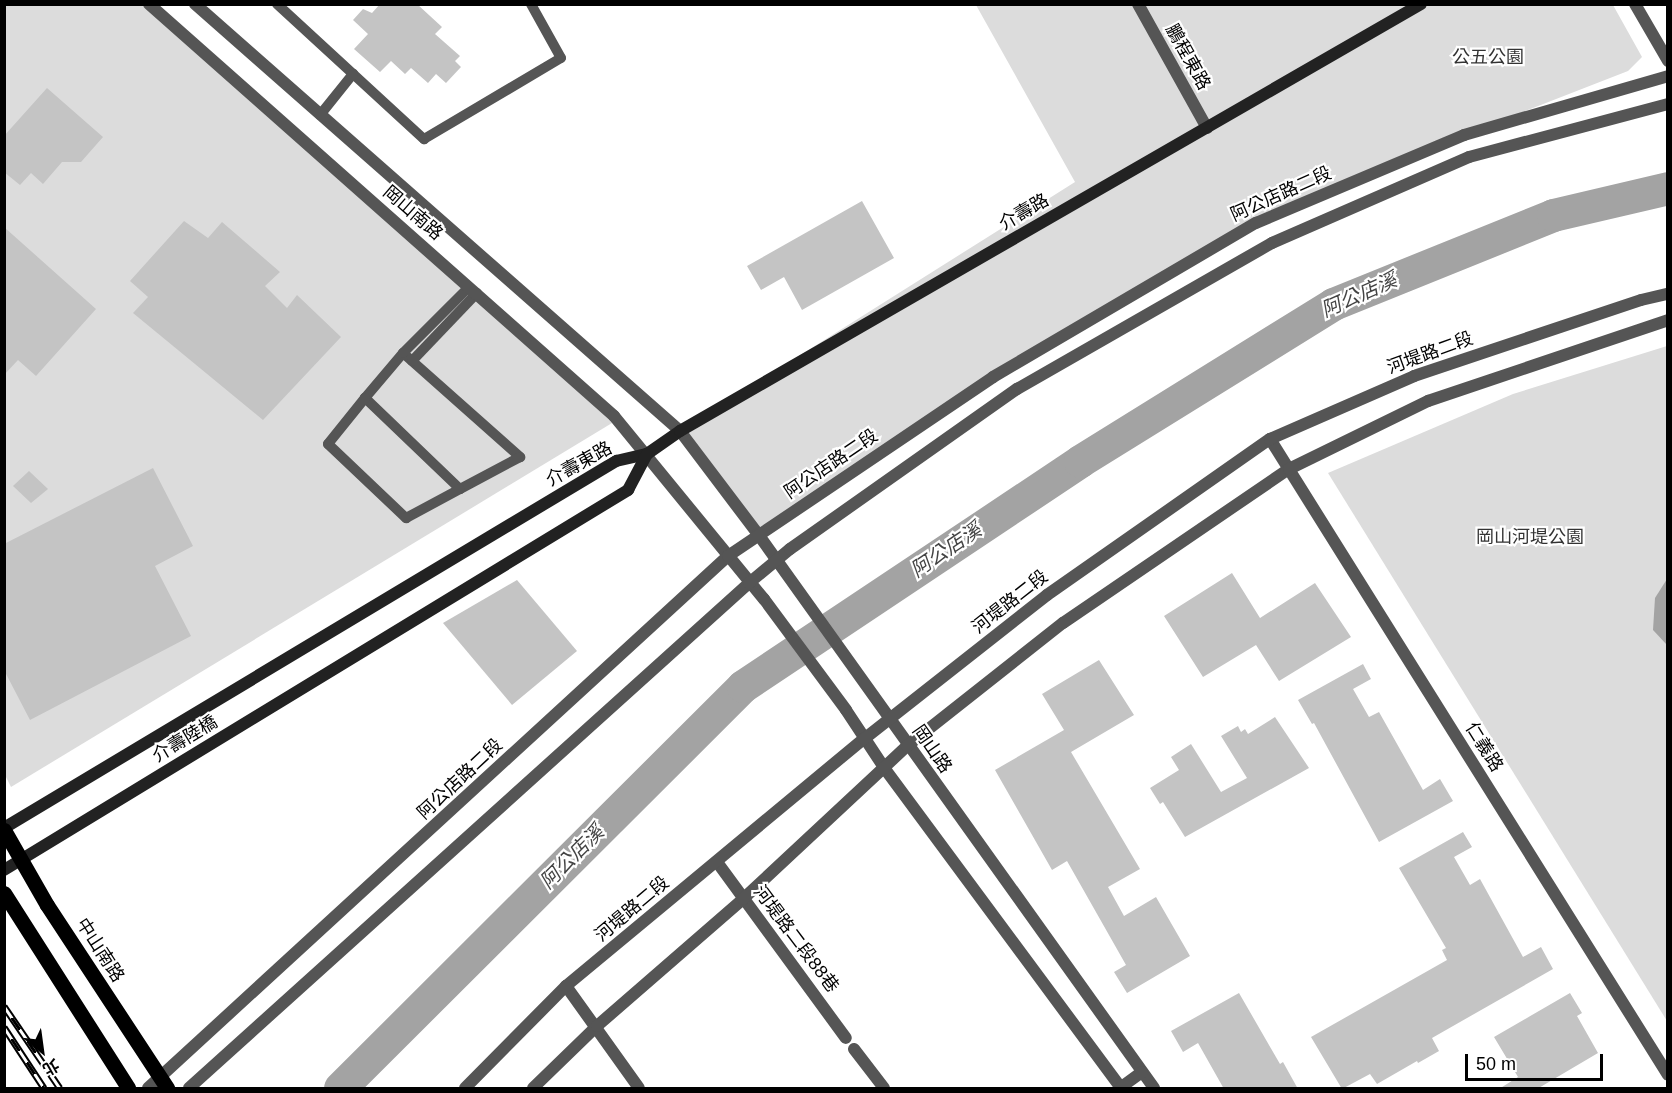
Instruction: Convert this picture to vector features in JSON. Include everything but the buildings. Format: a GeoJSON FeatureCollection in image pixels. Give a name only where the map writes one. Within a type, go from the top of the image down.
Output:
{"type":"FeatureCollection","features":[{"type":"Feature","properties":{"kind":"main road","name":"介壽路"},"geometry":{"type":"LineString","coordinates":[[647,454],[680,431],[1421,4]]}},
{"type":"Feature","properties":{"kind":"main road","name":"介壽東路"},"geometry":{"type":"LineString","coordinates":[[376,604],[615,461],[647,454]]}},
{"type":"Feature","properties":{"kind":"main road","name":"介壽東路"},"geometry":{"type":"LineString","coordinates":[[385,638],[628,490],[647,454]]}},
{"type":"Feature","properties":{"kind":"main road","name":"介壽陸橋"},"geometry":{"type":"LineString","coordinates":[[4,829],[376,604]]}},
{"type":"Feature","properties":{"kind":"main road","name":"介壽陸橋"},"geometry":{"type":"LineString","coordinates":[[4,870],[385,638]]}},
{"type":"Feature","properties":{"kind":"main road","name":"中山南路"},"geometry":{"type":"LineString","coordinates":[[4,829],[47,905],[163,1083]]}},
{"type":"Feature","properties":{"kind":"main road"},"geometry":{"type":"LineString","coordinates":[[4,893],[128,1089]]}},
{"type":"Feature","properties":{"kind":"street","name":"岡山南路"},"geometry":{"type":"LineString","coordinates":[[149,4],[606,407],[647,454]]}},
{"type":"Feature","properties":{"kind":"street","name":"岡山南路"},"geometry":{"type":"LineString","coordinates":[[195,4],[680,431]]}},
{"type":"Feature","properties":{"kind":"street","name":"鵬程東路"},"geometry":{"type":"LineString","coordinates":[[1137,4],[1207,128]]}},
{"type":"Feature","properties":{"kind":"street"},"geometry":{"type":"LineString","coordinates":[[1638,5],[1668,61]]}},
{"type":"Feature","properties":{"kind":"street","name":"阿公店路二段"},"geometry":{"type":"LineString","coordinates":[[148,1089],[163,1083],[728,556],[993,377],[1256,223],[1464,135],[1668,76]]}},
{"type":"Feature","properties":{"kind":"street"},"geometry":{"type":"LineString","coordinates":[[189,1089],[775,560],[1017,389],[1272,243],[1469,157],[1668,104]]}},
{"type":"Feature","properties":{"kind":"street","name":"河堤路二段"},"geometry":{"type":"LineString","coordinates":[[465,1089],[566,986],[864,739],[1047,595],[1270,439],[1414,375],[1641,300],[1668,294]]}},
{"type":"Feature","properties":{"kind":"street"},"geometry":{"type":"LineString","coordinates":[[533,1089],[597,1026],[743,899],[885,769],[907,746],[1063,623],[1289,469],[1428,401],[1668,320]]}},
{"type":"Feature","properties":{"kind":"street","name":"岡山路"},"geometry":{"type":"LineString","coordinates":[[680,431],[758,534],[907,746],[1154,1089]]}},
{"type":"Feature","properties":{"kind":"street","name":"仁義路"},"geometry":{"type":"LineString","coordinates":[[1270,439],[1668,1075]]}},
{"type":"Feature","properties":{"kind":"street"},"geometry":{"type":"LineString","coordinates":[[647,454],[764,599],[846,710],[885,769],[1120,1088],[1142,1072]]}},
{"type":"Feature","properties":{"kind":"street","name":"河堤路二段88巷"},"geometry":{"type":"LineString","coordinates":[[717,862],[846,1038]]}},
{"type":"Feature","properties":{"kind":"street"},"geometry":{"type":"LineString","coordinates":[[566,986],[597,1026],[639,1089]]}},
{"type":"Feature","properties":{"kind":"street"},"geometry":{"type":"LineString","coordinates":[[854,1049],[884,1089]]}},
{"type":"Feature","properties":{"kind":"lane"},"geometry":{"type":"LineString","coordinates":[[277,4],[424,139],[561,58],[531,4]]}},
{"type":"Feature","properties":{"kind":"lane"},"geometry":{"type":"LineString","coordinates":[[320,115],[353,74]]}},
{"type":"Feature","properties":{"kind":"lane"},"geometry":{"type":"LineString","coordinates":[[403,353],[520,457],[406,518],[328,444],[403,353],[473,290]]}},
{"type":"Feature","properties":{"kind":"lane"},"geometry":{"type":"LineString","coordinates":[[412,361],[473,290]]}},
{"type":"Feature","properties":{"kind":"lane"},"geometry":{"type":"LineString","coordinates":[[365,398],[460,489]]}},
{"type":"Feature","properties":{"kind":"green space"},"geometry":{"type":"Polygon","coordinates":[[[6,4],[148,5],[617,420],[11,787],[5,775],[6,4]]]}},
{"type":"Feature","properties":{"kind":"green space","name":"公五公園"},"geometry":{"type":"Polygon","coordinates":[[[976,5],[1613,5],[1642,57],[1628,71],[1464,135],[1255,223],[993,377],[758,534],[680,431],[1075,182],[976,5]]]}},
{"type":"Feature","properties":{"kind":"green space","name":"岡山河堤公園"},"geometry":{"type":"Polygon","coordinates":[[[1667,346],[1667,1021],[1328,473],[1513,394],[1667,346]]]}},
{"type":"Feature","properties":{"kind":"shaded area"},"geometry":{"type":"Polygon","coordinates":[[[1667,579],[1667,645],[1653,630],[1655,598],[1667,579]]]}},
{"type":"Feature","properties":{"kind":"waterway","name":"阿公店溪"},"geometry":{"type":"LineString","coordinates":[[340,1088],[743,686],[1080,461],[1333,304],[1553,215],[1668,188]]}},
{"type":"Feature","properties":{"kind":"railway"},"geometry":{"type":"LineString","coordinates":[[4,1006],[60,1088]]}},
{"type":"Feature","properties":{"kind":"railway"},"geometry":{"type":"LineString","coordinates":[[4,1027],[44,1088]]}}]}
